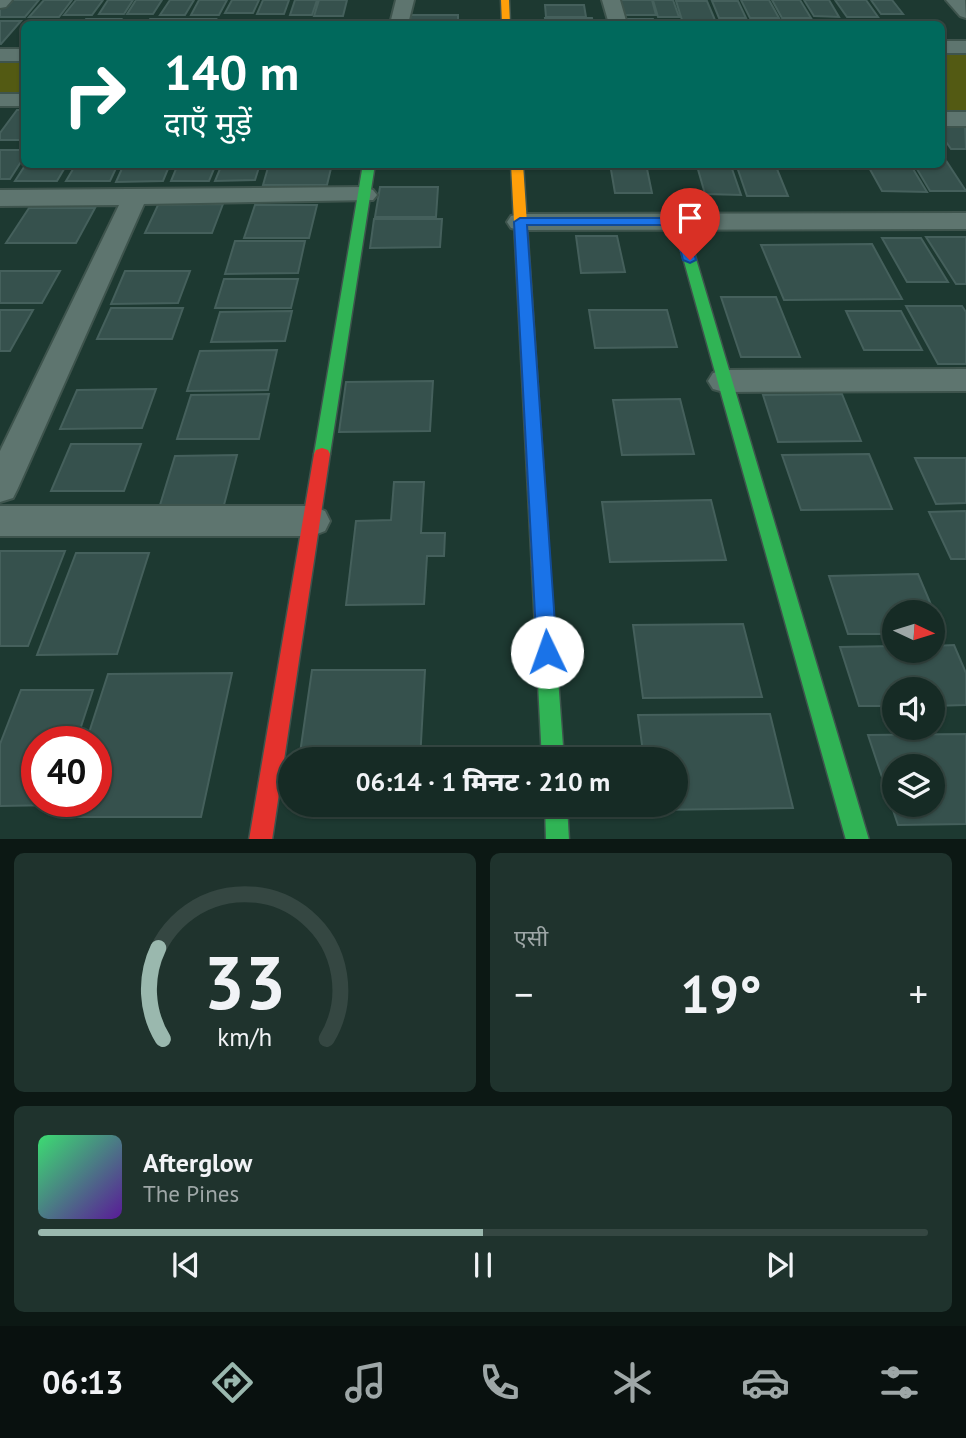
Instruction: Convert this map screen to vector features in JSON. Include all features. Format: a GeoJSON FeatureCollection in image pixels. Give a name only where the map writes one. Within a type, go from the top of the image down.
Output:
{"type":"FeatureCollection","features":[{"type":"Feature","properties":{"kind":"street"},"geometry":{"type":"LineString","coordinates":[[400,21],[405,0]]}},
{"type":"Feature","properties":{"kind":"street"},"geometry":{"type":"LineString","coordinates":[[505,0],[506,21]]}},
{"type":"Feature","properties":{"kind":"street"},"geometry":{"type":"LineString","coordinates":[[611,0],[617,21]]}},
{"type":"Feature","properties":{"kind":"street"},"geometry":{"type":"LineString","coordinates":[[955,0],[966,12]]}},
{"type":"Feature","properties":{"kind":"street"},"geometry":{"type":"LineString","coordinates":[[945,47],[966,47]]}},
{"type":"Feature","properties":{"kind":"street"},"geometry":{"type":"LineString","coordinates":[[0,55],[21,55]]}},
{"type":"Feature","properties":{"kind":"street"},"geometry":{"type":"LineString","coordinates":[[0,100],[21,100]]}},
{"type":"Feature","properties":{"kind":"street"},"geometry":{"type":"LineString","coordinates":[[945,119],[966,119]]}},
{"type":"Feature","properties":{"kind":"street"},"geometry":{"type":"LineString","coordinates":[[260,839],[368,168]]}},
{"type":"Feature","properties":{"kind":"street"},"geometry":{"type":"LineString","coordinates":[[517,168],[552,747]]}},
{"type":"Feature","properties":{"kind":"street"},"geometry":{"type":"LineString","coordinates":[[0,198],[364,195]]}},
{"type":"Feature","properties":{"kind":"street"},"geometry":{"type":"LineString","coordinates":[[0,488],[135,197]]}},
{"type":"Feature","properties":{"kind":"street"},"geometry":{"type":"LineString","coordinates":[[520,222],[966,221]]}},
{"type":"Feature","properties":{"kind":"street"},"geometry":{"type":"LineString","coordinates":[[679,222],[859,839]]}},
{"type":"Feature","properties":{"kind":"street"},"geometry":{"type":"LineString","coordinates":[[724,381],[966,380]]}},
{"type":"Feature","properties":{"kind":"street"},"geometry":{"type":"LineString","coordinates":[[0,521],[312,521]]}},
{"type":"Feature","properties":{"kind":"street"},"geometry":{"type":"LineString","coordinates":[[557,817],[558,839]]}},
{"type":"Feature","properties":{"kind":"green space"},"geometry":{"type":"Polygon","coordinates":[[[945,51],[966,51],[966,111],[945,111],[945,51]]]}},
{"type":"Feature","properties":{"kind":"green space"},"geometry":{"type":"Polygon","coordinates":[[[0,63],[21,63],[21,92],[0,92],[0,63]]]}},
{"type":"Feature","properties":{"kind":"building"},"geometry":{"type":"Polygon","coordinates":[[[6,0],[39,0],[25,17],[0,17],[0,7],[6,0]]]}},
{"type":"Feature","properties":{"kind":"building"},"geometry":{"type":"Polygon","coordinates":[[[44,0],[72,0],[59,17],[29,17],[44,0]]]}},
{"type":"Feature","properties":{"kind":"building"},"geometry":{"type":"Polygon","coordinates":[[[76,0],[103,0],[92,15],[64,15],[76,0]]]}},
{"type":"Feature","properties":{"kind":"building"},"geometry":{"type":"Polygon","coordinates":[[[108,0],[133,0],[124,14],[99,14],[108,0]]]}},
{"type":"Feature","properties":{"kind":"building"},"geometry":{"type":"Polygon","coordinates":[[[136,0],[162,0],[153,14],[127,14],[136,0]]]}},
{"type":"Feature","properties":{"kind":"building"},"geometry":{"type":"Polygon","coordinates":[[[170,0],[194,0],[185,15],[160,15],[170,0]]]}},
{"type":"Feature","properties":{"kind":"building"},"geometry":{"type":"Polygon","coordinates":[[[199,0],[227,0],[219,15],[191,15],[199,0]]]}},
{"type":"Feature","properties":{"kind":"building"},"geometry":{"type":"Polygon","coordinates":[[[232,0],[259,0],[253,13],[225,13],[232,0]]]}},
{"type":"Feature","properties":{"kind":"building"},"geometry":{"type":"Polygon","coordinates":[[[263,0],[289,0],[284,14],[257,14],[263,0]]]}},
{"type":"Feature","properties":{"kind":"building"},"geometry":{"type":"Polygon","coordinates":[[[295,0],[317,0],[312,15],[290,15],[295,0]]]}},
{"type":"Feature","properties":{"kind":"building"},"geometry":{"type":"Polygon","coordinates":[[[319,0],[347,0],[343,16],[314,16],[319,0]]]}},
{"type":"Feature","properties":{"kind":"building"},"geometry":{"type":"Polygon","coordinates":[[[614,0],[652,0],[656,15],[617,15],[614,0]]]}},
{"type":"Feature","properties":{"kind":"building"},"geometry":{"type":"Polygon","coordinates":[[[653,0],[673,0],[679,17],[658,17],[653,0]]]}},
{"type":"Feature","properties":{"kind":"building"},"geometry":{"type":"Polygon","coordinates":[[[741,0],[769,0],[779,18],[750,18],[741,0]]]}},
{"type":"Feature","properties":{"kind":"building"},"geometry":{"type":"Polygon","coordinates":[[[772,0],[800,0],[811,18],[782,18],[772,0]]]}},
{"type":"Feature","properties":{"kind":"building"},"geometry":{"type":"Polygon","coordinates":[[[804,0],[829,0],[839,17],[814,16],[804,0]]]}},
{"type":"Feature","properties":{"kind":"building"},"geometry":{"type":"Polygon","coordinates":[[[835,0],[866,0],[878,17],[847,17],[835,0]]]}},
{"type":"Feature","properties":{"kind":"building"},"geometry":{"type":"Polygon","coordinates":[[[871,0],[892,0],[903,14],[881,14],[871,0]]]}},
{"type":"Feature","properties":{"kind":"building"},"geometry":{"type":"Polygon","coordinates":[[[676,1],[707,1],[715,20],[682,20],[676,1]]]}},
{"type":"Feature","properties":{"kind":"building"},"geometry":{"type":"Polygon","coordinates":[[[712,1],[738,1],[746,18],[719,18],[712,1]]]}},
{"type":"Feature","properties":{"kind":"building"},"geometry":{"type":"Polygon","coordinates":[[[545,5],[584,5],[586,17],[546,17],[545,5]]]}},
{"type":"Feature","properties":{"kind":"building"},"geometry":{"type":"Polygon","coordinates":[[[410,15],[458,15],[458,21],[409,21],[410,15]]]}},
{"type":"Feature","properties":{"kind":"building"},"geometry":{"type":"Polygon","coordinates":[[[545,18],[592,18],[592,21],[546,21],[545,18]]]}},
{"type":"Feature","properties":{"kind":"building"},"geometry":{"type":"Polygon","coordinates":[[[86,19],[121,19],[119,21],[84,21],[86,19]]]}},
{"type":"Feature","properties":{"kind":"building"},"geometry":{"type":"Polygon","coordinates":[[[150,19],[216,19],[215,21],[149,21],[150,19]]]}},
{"type":"Feature","properties":{"kind":"building"},"geometry":{"type":"Polygon","coordinates":[[[622,19],[654,21],[622,21],[622,19]]]}},
{"type":"Feature","properties":{"kind":"building"},"geometry":{"type":"Polygon","coordinates":[[[246,20],[277,20],[276,21],[246,20]]]}},
{"type":"Feature","properties":{"kind":"building"},"geometry":{"type":"Polygon","coordinates":[[[0,21],[21,21],[1,44],[0,44],[0,21]]]}},
{"type":"Feature","properties":{"kind":"building"},"geometry":{"type":"Polygon","coordinates":[[[17,110],[21,110],[21,140],[0,140],[0,133],[17,110]]]}},
{"type":"Feature","properties":{"kind":"building"},"geometry":{"type":"Polygon","coordinates":[[[945,125],[965,125],[966,149],[951,149],[945,140],[945,125]]]}},
{"type":"Feature","properties":{"kind":"building"},"geometry":{"type":"Polygon","coordinates":[[[0,150],[21,150],[21,162],[10,179],[0,179],[0,150]]]}},
{"type":"Feature","properties":{"kind":"building"},"geometry":{"type":"Polygon","coordinates":[[[945,159],[966,191],[930,191],[916,168],[945,168],[945,159]]]}},
{"type":"Feature","properties":{"kind":"building"},"geometry":{"type":"Polygon","coordinates":[[[23,168],[65,168],[57,181],[15,181],[23,168]]]}},
{"type":"Feature","properties":{"kind":"building"},"geometry":{"type":"Polygon","coordinates":[[[74,168],[116,168],[110,181],[66,181],[74,168]]]}},
{"type":"Feature","properties":{"kind":"building"},"geometry":{"type":"Polygon","coordinates":[[[122,168],[168,168],[163,181],[116,182],[122,168]]]}},
{"type":"Feature","properties":{"kind":"building"},"geometry":{"type":"Polygon","coordinates":[[[176,168],[214,168],[209,181],[171,181],[176,168]]]}},
{"type":"Feature","properties":{"kind":"building"},"geometry":{"type":"Polygon","coordinates":[[[220,168],[259,168],[255,180],[215,181],[220,168]]]}},
{"type":"Feature","properties":{"kind":"building"},"geometry":{"type":"Polygon","coordinates":[[[268,168],[331,168],[327,185],[263,185],[268,168]]]}},
{"type":"Feature","properties":{"kind":"building"},"geometry":{"type":"Polygon","coordinates":[[[611,168],[647,168],[652,193],[615,193],[611,168]]]}},
{"type":"Feature","properties":{"kind":"building"},"geometry":{"type":"Polygon","coordinates":[[[698,168],[732,168],[741,195],[705,194],[698,168]]]}},
{"type":"Feature","properties":{"kind":"building"},"geometry":{"type":"Polygon","coordinates":[[[737,168],[777,168],[788,196],[747,196],[737,168]]]}},
{"type":"Feature","properties":{"kind":"building"},"geometry":{"type":"Polygon","coordinates":[[[869,168],[912,168],[927,192],[882,191],[869,168]]]}},
{"type":"Feature","properties":{"kind":"building"},"geometry":{"type":"Polygon","coordinates":[[[380,187],[438,187],[436,217],[375,217],[380,187]]]}},
{"type":"Feature","properties":{"kind":"building"},"geometry":{"type":"Polygon","coordinates":[[[223,204],[212,233],[145,233],[158,205],[223,204]]]}},
{"type":"Feature","properties":{"kind":"building"},"geometry":{"type":"Polygon","coordinates":[[[255,205],[317,205],[309,238],[244,238],[255,205]]]}},
{"type":"Feature","properties":{"kind":"building"},"geometry":{"type":"Polygon","coordinates":[[[29,208],[95,208],[76,243],[6,243],[29,208]]]}},
{"type":"Feature","properties":{"kind":"building"},"geometry":{"type":"Polygon","coordinates":[[[374,219],[442,219],[440,247],[370,248],[374,219]]]}},
{"type":"Feature","properties":{"kind":"building"},"geometry":{"type":"Polygon","coordinates":[[[576,236],[617,236],[625,272],[581,273],[576,236]]]}},
{"type":"Feature","properties":{"kind":"building"},"geometry":{"type":"Polygon","coordinates":[[[926,237],[966,237],[966,284],[956,284],[926,237]]]}},
{"type":"Feature","properties":{"kind":"building"},"geometry":{"type":"Polygon","coordinates":[[[882,238],[921,238],[948,282],[907,282],[882,238]]]}},
{"type":"Feature","properties":{"kind":"building"},"geometry":{"type":"Polygon","coordinates":[[[235,241],[305,241],[298,273],[225,274],[235,241]]]}},
{"type":"Feature","properties":{"kind":"building"},"geometry":{"type":"Polygon","coordinates":[[[872,244],[902,299],[784,300],[761,245],[872,244]]]}},
{"type":"Feature","properties":{"kind":"building"},"geometry":{"type":"Polygon","coordinates":[[[0,271],[60,271],[42,303],[0,303],[0,271]]]}},
{"type":"Feature","properties":{"kind":"building"},"geometry":{"type":"Polygon","coordinates":[[[125,271],[190,271],[178,303],[111,304],[125,271]]]}},
{"type":"Feature","properties":{"kind":"building"},"geometry":{"type":"Polygon","coordinates":[[[224,279],[298,279],[291,308],[215,308],[224,279]]]}},
{"type":"Feature","properties":{"kind":"building"},"geometry":{"type":"Polygon","coordinates":[[[721,297],[776,297],[800,357],[741,357],[721,297]]]}},
{"type":"Feature","properties":{"kind":"building"},"geometry":{"type":"Polygon","coordinates":[[[906,306],[962,306],[966,312],[966,364],[938,364],[906,306]]]}},
{"type":"Feature","properties":{"kind":"building"},"geometry":{"type":"Polygon","coordinates":[[[111,308],[183,308],[172,339],[97,339],[111,308]]]}},
{"type":"Feature","properties":{"kind":"building"},"geometry":{"type":"Polygon","coordinates":[[[0,310],[33,310],[10,351],[0,351],[0,310]]]}},
{"type":"Feature","properties":{"kind":"building"},"geometry":{"type":"Polygon","coordinates":[[[589,310],[667,310],[677,347],[595,348],[589,310]]]}},
{"type":"Feature","properties":{"kind":"building"},"geometry":{"type":"Polygon","coordinates":[[[292,311],[285,341],[211,342],[220,312],[292,311]]]}},
{"type":"Feature","properties":{"kind":"building"},"geometry":{"type":"Polygon","coordinates":[[[846,311],[901,311],[922,350],[864,350],[846,311]]]}},
{"type":"Feature","properties":{"kind":"building"},"geometry":{"type":"Polygon","coordinates":[[[277,350],[268,390],[187,391],[200,351],[277,350]]]}},
{"type":"Feature","properties":{"kind":"building"},"geometry":{"type":"Polygon","coordinates":[[[433,381],[430,431],[339,432],[346,382],[433,381]]]}},
{"type":"Feature","properties":{"kind":"building"},"geometry":{"type":"Polygon","coordinates":[[[156,389],[142,428],[60,429],[77,390],[156,389]]]}},
{"type":"Feature","properties":{"kind":"building"},"geometry":{"type":"Polygon","coordinates":[[[269,394],[259,439],[177,439],[191,395],[269,394]]]}},
{"type":"Feature","properties":{"kind":"building"},"geometry":{"type":"Polygon","coordinates":[[[842,394],[861,441],[778,442],[763,395],[842,394]]]}},
{"type":"Feature","properties":{"kind":"building"},"geometry":{"type":"Polygon","coordinates":[[[680,399],[694,454],[622,455],[613,400],[680,399]]]}},
{"type":"Feature","properties":{"kind":"building"},"geometry":{"type":"Polygon","coordinates":[[[71,444],[141,444],[124,491],[51,491],[71,444]]]}},
{"type":"Feature","properties":{"kind":"building"},"geometry":{"type":"Polygon","coordinates":[[[869,454],[892,509],[801,510],[782,455],[869,454]]]}},
{"type":"Feature","properties":{"kind":"building"},"geometry":{"type":"Polygon","coordinates":[[[237,455],[224,505],[160,505],[175,456],[237,455]]]}},
{"type":"Feature","properties":{"kind":"building"},"geometry":{"type":"Polygon","coordinates":[[[915,458],[966,458],[966,503],[936,504],[915,458]]]}},
{"type":"Feature","properties":{"kind":"building"},"geometry":{"type":"Polygon","coordinates":[[[394,482],[424,482],[421,533],[445,533],[444,556],[427,556],[424,604],[346,605],[356,521],[391,520],[394,482]]]}},
{"type":"Feature","properties":{"kind":"building"},"geometry":{"type":"Polygon","coordinates":[[[711,500],[726,560],[610,562],[602,502],[711,500]]]}},
{"type":"Feature","properties":{"kind":"building"},"geometry":{"type":"Polygon","coordinates":[[[966,511],[966,559],[951,559],[929,512],[966,511]]]}},
{"type":"Feature","properties":{"kind":"building"},"geometry":{"type":"Polygon","coordinates":[[[0,551],[65,551],[28,646],[0,646],[0,551]]]}},
{"type":"Feature","properties":{"kind":"building"},"geometry":{"type":"Polygon","coordinates":[[[76,553],[149,553],[117,654],[37,655],[76,553]]]}},
{"type":"Feature","properties":{"kind":"building"},"geometry":{"type":"Polygon","coordinates":[[[918,574],[929,600],[882,600],[882,634],[848,634],[829,576],[918,574]]]}},
{"type":"Feature","properties":{"kind":"building"},"geometry":{"type":"Polygon","coordinates":[[[743,624],[762,697],[643,698],[633,625],[743,624]]]}},
{"type":"Feature","properties":{"kind":"building"},"geometry":{"type":"Polygon","coordinates":[[[945,645],[954,645],[966,673],[966,705],[945,706],[945,677],[882,677],[882,706],[859,706],[840,647],[882,646],[882,663],[945,663],[945,645]]]}},
{"type":"Feature","properties":{"kind":"building"},"geometry":{"type":"Polygon","coordinates":[[[312,670],[425,670],[421,747],[301,747],[312,670]]]}},
{"type":"Feature","properties":{"kind":"building"},"geometry":{"type":"Polygon","coordinates":[[[232,673],[201,817],[112,817],[112,726],[91,726],[108,674],[232,673]]]}},
{"type":"Feature","properties":{"kind":"building"},"geometry":{"type":"Polygon","coordinates":[[[21,690],[93,690],[81,726],[21,726],[21,806],[0,806],[0,744],[21,690]]]}},
{"type":"Feature","properties":{"kind":"building"},"geometry":{"type":"Polygon","coordinates":[[[770,714],[793,808],[688,809],[688,747],[642,747],[638,715],[770,714]]]}},
{"type":"Feature","properties":{"kind":"building"},"geometry":{"type":"Polygon","coordinates":[[[945,734],[966,734],[966,824],[898,825],[895,817],[945,817],[945,754],[882,754],[882,777],[868,735],[882,735],[882,740],[945,740],[945,734]]]}},
{"type":"Feature","properties":{"kind":"traffic: fast"},"geometry":{"type":"LineString","coordinates":[[322,454],[368,168]]}},
{"type":"Feature","properties":{"kind":"traffic: fast"},"geometry":{"type":"LineString","coordinates":[[679,222],[858,839]]}},
{"type":"Feature","properties":{"kind":"traffic: fast"},"geometry":{"type":"LineString","coordinates":[[541,569],[552,747]]}},
{"type":"Feature","properties":{"kind":"traffic: fast"},"geometry":{"type":"LineString","coordinates":[[557,817],[558,839]]}},
{"type":"Feature","properties":{"kind":"traffic: slow"},"geometry":{"type":"LineString","coordinates":[[505,0],[506,21]]}},
{"type":"Feature","properties":{"kind":"traffic: slow"},"geometry":{"type":"LineString","coordinates":[[517,168],[541,569]]}},
{"type":"Feature","properties":{"kind":"traffic: jam"},"geometry":{"type":"LineString","coordinates":[[260,839],[322,454]]}},
{"type":"Feature","properties":{"kind":"route"},"geometry":{"type":"LineString","coordinates":[[547,652],[520,222],[679,222],[690,260]]}}]}
